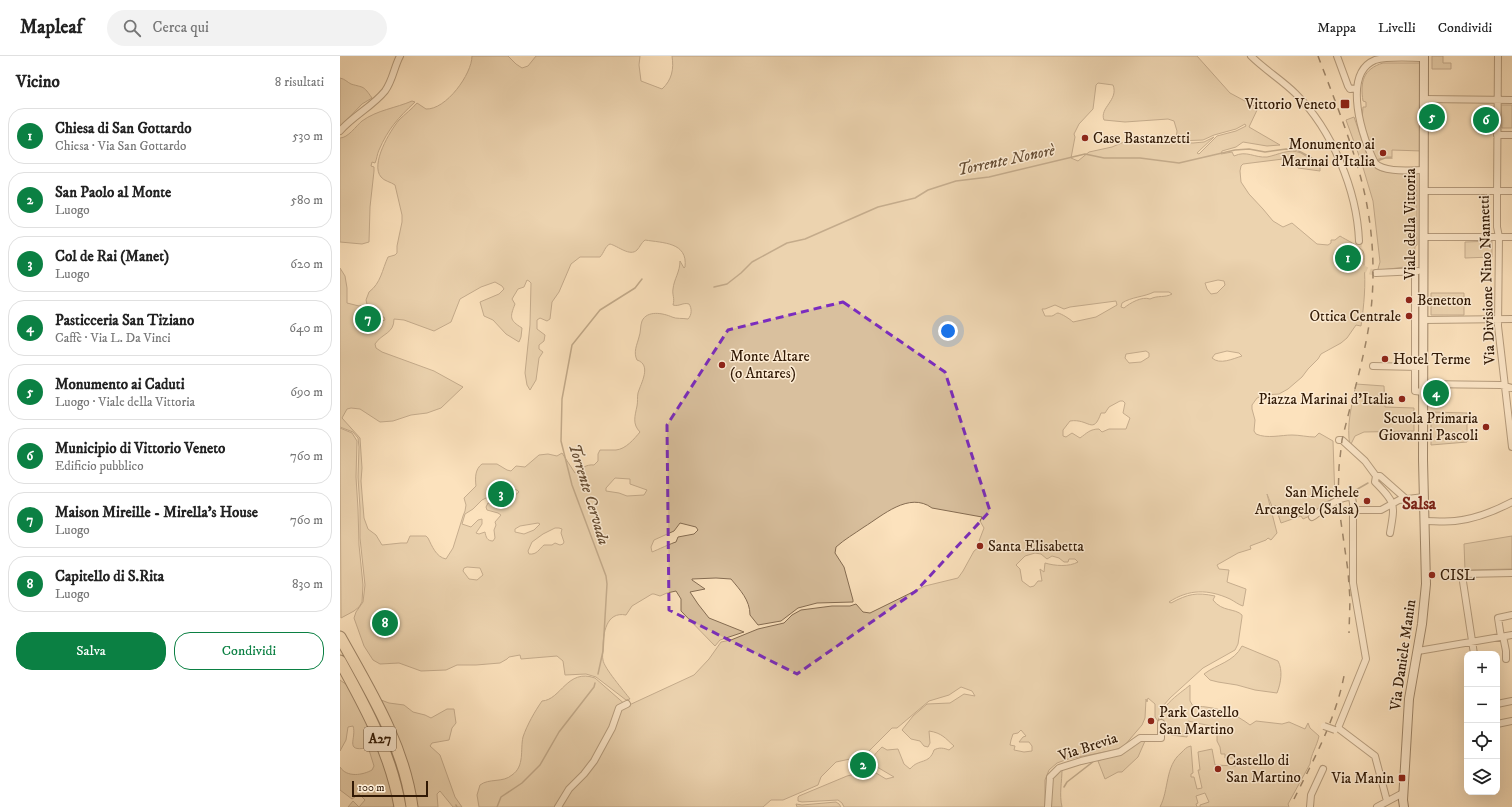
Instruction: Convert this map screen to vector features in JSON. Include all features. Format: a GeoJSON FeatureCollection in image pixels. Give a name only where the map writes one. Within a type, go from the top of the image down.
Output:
{"type":"FeatureCollection","features":[{"type":"Feature","properties":{"kind":"highway","name":"A27"},"geometry":{"type":"LineString","coordinates":[[340,638],[390,729],[404,766],[412,807]]}},
{"type":"Feature","properties":{"kind":"highway","name":"A27"},"geometry":{"type":"LineString","coordinates":[[340,661],[378,733],[392,768],[400,807]]}},
{"type":"Feature","properties":{"kind":"street"},"geometry":{"type":"LineString","coordinates":[[340,131],[385,91],[392,79],[400,56]]}},
{"type":"Feature","properties":{"kind":"street"},"geometry":{"type":"LineString","coordinates":[[1252,56],[1296,94],[1318,120],[1329,138],[1337,155],[1350,192],[1357,220],[1359,241]]}},
{"type":"Feature","properties":{"kind":"street"},"geometry":{"type":"LineString","coordinates":[[1337,56],[1348,86],[1350,89],[1357,88]]}},
{"type":"Feature","properties":{"kind":"street","name":"Via Divisione Nino Nannetti"},"geometry":{"type":"LineString","coordinates":[[1498,56],[1498,319],[1512,446]]}},
{"type":"Feature","properties":{"kind":"street"},"geometry":{"type":"LineString","coordinates":[[1424,57],[1387,58],[1373,61],[1362,72],[1358,80],[1357,88],[1359,118],[1375,164],[1383,169],[1390,170],[1424,170]]}},
{"type":"Feature","properties":{"kind":"street","name":"Viale della Vittoria"},"geometry":{"type":"LineString","coordinates":[[1419,367],[1424,320],[1424,57]]}},
{"type":"Feature","properties":{"kind":"street"},"geometry":{"type":"LineString","coordinates":[[1424,99],[1512,100]]}},
{"type":"Feature","properties":{"kind":"street"},"geometry":{"type":"LineString","coordinates":[[1497,136],[1512,135]]}},
{"type":"Feature","properties":{"kind":"street"},"geometry":{"type":"LineString","coordinates":[[1424,191],[1512,191]]}},
{"type":"Feature","properties":{"kind":"street"},"geometry":{"type":"LineString","coordinates":[[1424,237],[1512,237]]}},
{"type":"Feature","properties":{"kind":"street","name":"Viale della Vittoria"},"geometry":{"type":"LineString","coordinates":[[1415,271],[1421,390],[1424,521]]}},
{"type":"Feature","properties":{"kind":"street"},"geometry":{"type":"LineString","coordinates":[[1376,273],[1424,271]]}},
{"type":"Feature","properties":{"kind":"street"},"geometry":{"type":"LineString","coordinates":[[1424,320],[1512,319]]}},
{"type":"Feature","properties":{"kind":"street"},"geometry":{"type":"LineString","coordinates":[[1372,366],[1419,367]]}},
{"type":"Feature","properties":{"kind":"street"},"geometry":{"type":"LineString","coordinates":[[1421,390],[1501,385],[1512,388]]}},
{"type":"Feature","properties":{"kind":"street"},"geometry":{"type":"LineString","coordinates":[[1339,440],[1342,440],[1360,456],[1376,476],[1380,476],[1406,499]]}},
{"type":"Feature","properties":{"kind":"street"},"geometry":{"type":"LineString","coordinates":[[1376,476],[1375,482],[1388,495],[1393,503],[1394,512],[1390,533]]}},
{"type":"Feature","properties":{"kind":"street"},"geometry":{"type":"LineString","coordinates":[[1312,517],[1333,503],[1350,496],[1353,499],[1353,583],[1366,659],[1338,728],[1375,756],[1387,801]]}},
{"type":"Feature","properties":{"kind":"street"},"geometry":{"type":"LineString","coordinates":[[1354,510],[1381,510],[1393,503],[1406,499],[1424,497]]}},
{"type":"Feature","properties":{"kind":"street"},"geometry":{"type":"LineString","coordinates":[[1424,521],[1463,520],[1512,502]]}},
{"type":"Feature","properties":{"kind":"street","name":"Via Daniele Manin"},"geometry":{"type":"LineString","coordinates":[[1404,807],[1403,793],[1409,699],[1418,651],[1425,594],[1424,521]]}},
{"type":"Feature","properties":{"kind":"street"},"geometry":{"type":"LineString","coordinates":[[1474,651],[1462,579],[1464,574],[1512,573]]}},
{"type":"Feature","properties":{"kind":"street"},"geometry":{"type":"LineString","coordinates":[[1506,659],[1506,651],[1498,618],[1512,615]]}},
{"type":"Feature","properties":{"kind":"street"},"geometry":{"type":"LineString","coordinates":[[1418,651],[1512,635]]}},
{"type":"Feature","properties":{"kind":"street"},"geometry":{"type":"LineString","coordinates":[[1500,703],[1512,701]]}},
{"type":"Feature","properties":{"kind":"street"},"geometry":{"type":"LineString","coordinates":[[558,807],[569,789],[594,761],[612,728],[619,708],[627,704]]}},
{"type":"Feature","properties":{"kind":"street"},"geometry":{"type":"LineString","coordinates":[[1500,723],[1512,721]]}},
{"type":"Feature","properties":{"kind":"street","name":"Via Brevia"},"geometry":{"type":"LineString","coordinates":[[1048,807],[1050,778],[1059,768],[1064,765],[1120,752],[1140,738],[1161,738],[1161,723]]}},
{"type":"Feature","properties":{"kind":"street"},"geometry":{"type":"LineString","coordinates":[[1323,726],[1347,735]]}},
{"type":"Feature","properties":{"kind":"street"},"geometry":{"type":"LineString","coordinates":[[1310,807],[1311,795],[1323,770]]}},
{"type":"Feature","properties":{"kind":"street"},"geometry":{"type":"LineString","coordinates":[[1377,807],[1403,793]]}},
{"type":"Feature","properties":{"kind":"highlighted area"},"geometry":{"type":"Polygon","coordinates":[[[843,302],[945,372],[990,511],[916,591],[797,674],[669,610],[667,425],[728,330],[843,302]]]}},
{"type":"Feature","properties":{"kind":"shaded area"},"geometry":{"type":"Polygon","coordinates":[[[472,56],[508,56],[522,68],[528,66],[536,56],[640,56],[639,65],[641,81],[662,89],[672,74],[672,56],[1197,56],[1230,93],[1258,108],[1249,127],[1280,145],[1267,146],[1243,142],[1236,147],[1222,151],[1221,154],[1232,152],[1234,156],[1239,154],[1247,154],[1267,157],[1292,151],[1303,154],[1320,167],[1320,171],[1298,168],[1291,158],[1243,164],[1240,171],[1241,182],[1249,194],[1273,221],[1283,227],[1292,223],[1317,244],[1328,245],[1331,243],[1331,240],[1335,240],[1340,236],[1359,247],[1364,253],[1365,287],[1361,326],[1356,325],[1347,338],[1341,343],[1321,354],[1302,377],[1288,389],[1279,394],[1264,395],[1257,398],[1252,405],[1255,420],[1254,431],[1256,434],[1269,437],[1292,435],[1315,437],[1319,433],[1333,441],[1335,500],[1321,504],[1317,512],[1303,519],[1301,516],[1281,523],[1275,505],[1273,509],[1267,494],[1277,533],[1271,540],[1268,538],[1250,546],[1251,549],[1238,553],[1217,565],[1219,569],[1229,570],[1227,582],[1246,589],[1243,606],[1230,599],[1214,593],[1206,592],[1191,593],[1169,602],[1171,603],[1197,594],[1215,596],[1213,600],[1217,604],[1224,608],[1236,611],[1242,615],[1238,644],[1235,650],[1203,668],[1170,698],[1163,706],[1158,721],[1155,717],[1155,704],[1148,698],[1147,702],[1146,699],[1145,718],[1142,725],[1124,746],[1115,750],[1068,759],[1057,763],[1049,770],[1045,780],[1045,807],[844,807],[838,800],[798,801],[799,796],[847,776],[871,770],[886,779],[894,777],[872,764],[874,756],[882,747],[887,750],[898,749],[904,764],[910,769],[913,766],[927,760],[936,749],[942,748],[949,750],[954,746],[943,736],[937,733],[929,731],[930,743],[928,747],[924,746],[920,741],[911,739],[902,730],[913,716],[927,704],[950,703],[964,694],[975,696],[972,691],[961,687],[949,695],[929,701],[897,728],[892,728],[864,756],[836,762],[821,777],[818,785],[783,800],[771,800],[763,807],[479,807],[477,795],[480,785],[504,779],[512,775],[519,767],[523,737],[529,723],[542,701],[554,696],[565,685],[578,677],[585,676],[595,678],[627,706],[694,675],[709,659],[721,642],[731,640],[758,629],[784,623],[792,615],[801,610],[832,606],[850,606],[856,604],[863,612],[870,613],[925,586],[958,578],[974,551],[982,545],[979,541],[984,528],[980,521],[982,517],[932,508],[923,503],[914,502],[896,507],[836,547],[835,553],[844,567],[853,602],[817,603],[798,608],[781,621],[758,625],[750,615],[750,610],[744,596],[731,579],[692,579],[705,589],[690,592],[709,618],[744,632],[720,640],[715,646],[681,611],[681,599],[676,591],[660,596],[652,594],[632,606],[626,615],[614,616],[610,620],[605,630],[603,642],[604,664],[630,699],[626,700],[596,677],[586,674],[565,675],[563,661],[557,656],[521,659],[520,655],[509,657],[500,663],[457,665],[446,670],[421,671],[399,663],[380,664],[373,660],[364,646],[354,618],[363,602],[365,585],[360,538],[358,438],[353,432],[340,427],[340,268],[345,276],[347,303],[359,306],[364,305],[369,315],[365,316],[367,322],[365,323],[366,326],[385,320],[384,317],[380,317],[372,306],[368,308],[366,300],[369,292],[379,280],[388,257],[397,253],[402,215],[395,185],[382,178],[378,171],[379,156],[386,139],[399,120],[417,103],[426,109],[434,108],[442,104],[463,81],[471,63],[472,56]],[[1098,83],[1096,85],[1093,109],[1079,124],[1074,134],[1075,137],[1071,158],[1078,161],[1089,152],[1112,147],[1124,142],[1193,143],[1204,142],[1214,137],[1197,153],[1199,154],[1217,136],[1236,131],[1246,126],[1245,124],[1236,129],[1214,135],[1203,140],[1176,141],[1177,131],[1174,121],[1168,119],[1125,122],[1104,120],[1104,112],[1111,100],[1114,90],[1113,85],[1098,83]],[[645,240],[634,252],[627,252],[610,244],[600,257],[580,257],[571,264],[559,292],[552,302],[550,319],[547,321],[540,318],[537,320],[537,329],[545,335],[544,341],[539,345],[539,349],[543,352],[539,358],[536,380],[530,390],[527,385],[525,373],[530,325],[531,283],[529,281],[527,280],[524,287],[518,289],[512,299],[515,304],[512,312],[512,318],[515,323],[522,328],[519,342],[506,334],[493,320],[484,316],[480,302],[499,294],[504,289],[495,282],[481,287],[460,299],[451,322],[434,331],[404,320],[394,319],[392,328],[378,340],[375,344],[376,348],[382,352],[434,371],[463,387],[441,408],[427,413],[411,415],[393,421],[380,422],[360,409],[351,408],[347,409],[342,418],[360,438],[364,518],[368,529],[376,535],[382,545],[407,543],[410,536],[426,536],[437,554],[446,559],[453,548],[465,511],[466,505],[464,498],[476,486],[477,471],[482,464],[497,464],[511,471],[516,466],[525,467],[539,455],[548,454],[557,456],[562,453],[575,473],[586,466],[594,465],[598,461],[598,454],[600,450],[616,450],[623,448],[638,435],[640,432],[635,423],[635,417],[638,393],[645,370],[641,362],[637,360],[635,351],[640,335],[642,321],[648,315],[656,313],[675,318],[688,319],[691,312],[691,307],[689,304],[673,305],[673,289],[680,261],[684,268],[685,267],[683,253],[673,245],[666,243],[645,240]],[[1218,280],[1205,283],[1211,294],[1217,293],[1225,285],[1224,281],[1218,280]],[[1154,292],[1122,303],[1121,307],[1124,308],[1143,298],[1150,299],[1172,294],[1169,292],[1154,292]],[[1116,301],[1064,309],[1055,305],[1042,309],[1045,316],[1052,316],[1058,313],[1073,322],[1096,317],[1117,305],[1116,301]],[[1146,351],[1126,354],[1125,358],[1129,363],[1141,362],[1149,357],[1149,353],[1146,351]],[[1227,351],[1215,354],[1212,358],[1215,360],[1226,361],[1242,356],[1239,353],[1227,351]],[[1123,401],[1109,407],[1105,413],[1101,413],[1098,420],[1093,425],[1070,421],[1063,430],[1063,436],[1066,437],[1072,433],[1080,438],[1093,430],[1099,429],[1102,432],[1109,429],[1126,429],[1130,418],[1123,413],[1125,403],[1123,401]],[[615,478],[606,488],[606,491],[627,496],[644,495],[647,490],[630,484],[630,479],[615,478]],[[506,488],[482,500],[473,509],[465,514],[462,524],[471,527],[478,520],[482,519],[482,524],[476,533],[479,534],[485,532],[486,537],[493,541],[495,538],[495,522],[501,515],[487,510],[486,507],[488,503],[500,502],[506,495],[514,496],[519,492],[517,490],[506,488]],[[680,523],[674,531],[654,540],[651,547],[652,552],[676,542],[678,537],[694,534],[698,530],[696,527],[680,523]],[[540,524],[520,526],[515,529],[515,532],[524,534],[534,530],[540,524]],[[555,528],[543,534],[532,542],[528,551],[529,554],[532,554],[536,553],[544,545],[552,545],[555,543],[560,545],[563,544],[564,542],[561,533],[562,529],[555,528]],[[1035,553],[1025,556],[1016,565],[1020,569],[1022,581],[1030,587],[1034,586],[1038,581],[1042,581],[1040,569],[1044,572],[1045,563],[1062,566],[1078,562],[1075,559],[1069,559],[1068,562],[1064,562],[1059,558],[1052,556],[1047,559],[1041,554],[1035,553]],[[464,568],[463,571],[469,579],[477,580],[483,575],[480,568],[464,568]],[[1021,730],[1018,733],[1013,734],[1010,745],[1015,746],[1014,750],[1024,752],[1032,751],[1032,746],[1029,742],[1019,742],[1026,736],[1021,730]]]}},
{"type":"Feature","properties":{"kind":"shaded area"},"geometry":{"type":"Polygon","coordinates":[[[1432,56],[1443,56],[1443,63],[1451,63],[1451,69],[1432,69],[1432,56]]]}},
{"type":"Feature","properties":{"kind":"shaded area"},"geometry":{"type":"Polygon","coordinates":[[[1383,63],[1420,63],[1422,151],[1392,150],[1392,157],[1385,157],[1376,160],[1362,120],[1363,107],[1366,107],[1366,102],[1363,101],[1362,88],[1364,77],[1367,73],[1371,69],[1383,63]]]}},
{"type":"Feature","properties":{"kind":"shaded area"},"geometry":{"type":"Polygon","coordinates":[[[340,78],[363,88],[372,98],[362,104],[340,127],[340,78]]]}},
{"type":"Feature","properties":{"kind":"shaded area"},"geometry":{"type":"Polygon","coordinates":[[[412,101],[415,102],[390,130],[382,143],[375,163],[372,162],[371,166],[374,167],[374,171],[370,207],[369,242],[362,244],[340,242],[340,138],[349,134],[368,117],[412,101]]]}},
{"type":"Feature","properties":{"kind":"shaded area"},"geometry":{"type":"Polygon","coordinates":[[[1501,105],[1512,105],[1512,128],[1502,128],[1501,105]]]}},
{"type":"Feature","properties":{"kind":"shaded area"},"geometry":{"type":"Polygon","coordinates":[[[1354,117],[1369,160],[1361,161],[1346,120],[1354,117]]]}},
{"type":"Feature","properties":{"kind":"shaded area"},"geometry":{"type":"Polygon","coordinates":[[[1371,163],[1382,171],[1417,172],[1417,245],[1415,246],[1413,266],[1381,270],[1378,269],[1380,262],[1373,201],[1362,164],[1371,163]]]}},
{"type":"Feature","properties":{"kind":"shaded area"},"geometry":{"type":"Polygon","coordinates":[[[1492,241],[1492,257],[1465,258],[1465,242],[1492,241]]]}},
{"type":"Feature","properties":{"kind":"shaded area"},"geometry":{"type":"Polygon","coordinates":[[[1431,293],[1464,293],[1464,315],[1431,315],[1431,293]]]}},
{"type":"Feature","properties":{"kind":"shaded area"},"geometry":{"type":"Polygon","coordinates":[[[1356,384],[1384,386],[1385,407],[1414,408],[1414,431],[1364,432],[1355,436],[1350,446],[1349,423],[1356,384]]]}},
{"type":"Feature","properties":{"kind":"shaded area"},"geometry":{"type":"Polygon","coordinates":[[[1431,412],[1467,413],[1467,442],[1431,445],[1431,412]]]}},
{"type":"Feature","properties":{"kind":"shaded area"},"geometry":{"type":"Polygon","coordinates":[[[340,428],[352,433],[357,441],[356,477],[359,545],[363,585],[362,602],[359,607],[341,618],[340,428]]]}},
{"type":"Feature","properties":{"kind":"shaded area"},"geometry":{"type":"Polygon","coordinates":[[[1512,536],[1512,569],[1465,570],[1464,544],[1512,536]]]}},
{"type":"Feature","properties":{"kind":"shaded area"},"geometry":{"type":"Polygon","coordinates":[[[1242,646],[1278,661],[1281,668],[1281,677],[1277,693],[1255,690],[1210,680],[1204,674],[1235,656],[1242,646]]]}},
{"type":"Feature","properties":{"kind":"shaded area"},"geometry":{"type":"Polygon","coordinates":[[[340,680],[347,685],[377,738],[397,805],[392,807],[359,807],[365,800],[359,794],[352,799],[340,790],[340,767],[347,773],[360,774],[372,770],[374,766],[369,750],[366,748],[355,748],[353,746],[353,726],[348,727],[346,740],[340,751],[340,680]]]}},
{"type":"Feature","properties":{"kind":"shaded area"},"geometry":{"type":"Polygon","coordinates":[[[1190,685],[1190,701],[1193,706],[1224,711],[1235,715],[1250,725],[1256,721],[1282,724],[1289,722],[1305,729],[1308,723],[1310,728],[1319,736],[1310,764],[1288,804],[1289,807],[1200,807],[1200,805],[1209,802],[1205,793],[1196,796],[1198,803],[1196,804],[1197,807],[1160,807],[1172,765],[1176,758],[1188,747],[1191,746],[1193,773],[1191,774],[1191,777],[1194,777],[1197,789],[1202,788],[1198,770],[1200,770],[1198,752],[1212,749],[1215,765],[1236,766],[1236,758],[1225,758],[1225,754],[1221,754],[1217,741],[1217,735],[1211,726],[1188,721],[1187,725],[1189,726],[1187,737],[1171,735],[1171,728],[1164,726],[1162,714],[1165,708],[1174,697],[1190,685]]]}},
{"type":"Feature","properties":{"kind":"shaded area"},"geometry":{"type":"Polygon","coordinates":[[[381,700],[389,703],[404,705],[413,712],[431,718],[447,709],[454,709],[456,723],[452,728],[449,740],[432,743],[430,746],[440,755],[455,797],[462,807],[453,807],[440,791],[437,794],[438,807],[417,807],[403,752],[381,700]]]}},
{"type":"Feature","properties":{"kind":"shaded area"},"geometry":{"type":"Polygon","coordinates":[[[1139,740],[1145,741],[1138,757],[1122,772],[1118,772],[1105,779],[1098,761],[1122,751],[1139,740]]]}},
{"type":"Feature","properties":{"kind":"shaded area"},"geometry":{"type":"Polygon","coordinates":[[[1062,769],[1062,807],[1050,807],[1052,776],[1062,769]]]}},
{"type":"Feature","properties":{"kind":"shaded area"},"geometry":{"type":"Polygon","coordinates":[[[353,801],[359,807],[348,807],[353,801]]]}},
{"type":"Feature","properties":{"kind":"shaded area"},"geometry":{"type":"Polygon","coordinates":[[[836,802],[841,807],[797,807],[796,804],[802,805],[836,802]]]}},
{"type":"Feature","properties":{"kind":"waterway","name":"Torrente Nonorè"},"geometry":{"type":"LineString","coordinates":[[714,287],[727,284],[752,262],[787,243],[805,239],[878,207],[915,198],[928,190],[956,181],[989,177],[1085,154],[1104,158],[1140,158],[1179,163],[1235,150],[1249,149],[1265,152],[1286,149],[1297,150],[1321,163]]}},
{"type":"Feature","properties":{"kind":"waterway"},"geometry":{"type":"LineString","coordinates":[[1377,161],[1385,158],[1392,158]]}},
{"type":"Feature","properties":{"kind":"waterway","name":"Torrente Cervada"},"geometry":{"type":"LineString","coordinates":[[598,674],[603,651],[607,584],[606,576],[572,485],[561,441],[562,399],[572,345],[600,310],[635,288],[642,279]]}},
{"type":"Feature","properties":{"kind":"waterway"},"geometry":{"type":"LineString","coordinates":[[1347,495],[1368,483]]}},
{"type":"Feature","properties":{"kind":"waterway"},"geometry":{"type":"LineString","coordinates":[[1321,504],[1332,500]]}},
{"type":"Feature","properties":{"kind":"waterway","name":"Torrente Cervada"},"geometry":{"type":"LineString","coordinates":[[497,807],[501,797],[522,783],[540,765],[559,732],[594,687],[595,683]]}},
{"type":"Feature","properties":{"kind":"waterway"},"geometry":{"type":"LineString","coordinates":[[1064,787],[1067,782],[1094,761]]}},
{"type":"Feature","properties":{"kind":"tunnel"},"geometry":{"type":"LineString","coordinates":[[1359,241],[1358,258],[1361,266],[1364,269],[1376,273]]}},
{"type":"Feature","properties":{"kind":"railway"},"geometry":{"type":"LineString","coordinates":[[1318,56],[1358,168],[1367,206],[1372,246],[1373,286],[1369,325],[1342,440],[1339,467],[1338,501],[1348,571],[1350,599],[1349,633]]}},
{"type":"Feature","properties":{"kind":"railway"},"geometry":{"type":"LineString","coordinates":[[1294,799],[1329,724],[1335,709],[1344,676]]}},
{"type":"Feature","properties":{"kind":"place","name":"Vittorio Veneto"},"geometry":{"type":"Point","coordinates":[1345,104]}},
{"type":"Feature","properties":{"kind":"place","name":"Monumento ai Caduti"},"geometry":{"type":"Point","coordinates":[1432,117]}},
{"type":"Feature","properties":{"kind":"place","name":"Municipio di Vittorio Veneto"},"geometry":{"type":"Point","coordinates":[1486,120]}},
{"type":"Feature","properties":{"kind":"place","name":"Case Bastanzetti"},"geometry":{"type":"Point","coordinates":[1085,138]}},
{"type":"Feature","properties":{"kind":"place","name":"Monumento ai Marinai d'Italia"},"geometry":{"type":"Point","coordinates":[1383,153]}},
{"type":"Feature","properties":{"kind":"place","name":"Chiesa di San Gottardo"},"geometry":{"type":"Point","coordinates":[1348,258]}},
{"type":"Feature","properties":{"kind":"place","name":"Benetton"},"geometry":{"type":"Point","coordinates":[1409,300]}},
{"type":"Feature","properties":{"kind":"place","name":"Ottica Centrale"},"geometry":{"type":"Point","coordinates":[1409,316]}},
{"type":"Feature","properties":{"kind":"place","name":"Maison Mireille - Mirella's House"},"geometry":{"type":"Point","coordinates":[368,319]}},
{"type":"Feature","properties":{"kind":"place","name":"Hotel Terme"},"geometry":{"type":"Point","coordinates":[1385,359]}},
{"type":"Feature","properties":{"kind":"place","name":"Monte Altare (o Antares)"},"geometry":{"type":"Point","coordinates":[722,365]}},
{"type":"Feature","properties":{"kind":"place","name":"Pasticceria San Tiziano"},"geometry":{"type":"Point","coordinates":[1436,393]}},
{"type":"Feature","properties":{"kind":"place","name":"Piazza Marinai d'Italia"},"geometry":{"type":"Point","coordinates":[1402,399]}},
{"type":"Feature","properties":{"kind":"place","name":"Scuola Primaria Giovanni Pascoli"},"geometry":{"type":"Point","coordinates":[1486,427]}},
{"type":"Feature","properties":{"kind":"place","name":"Col de Rai (Manet)"},"geometry":{"type":"Point","coordinates":[501,494]}},
{"type":"Feature","properties":{"kind":"place","name":"San Michele Arcangelo (Salsa)"},"geometry":{"type":"Point","coordinates":[1367,501]}},
{"type":"Feature","properties":{"kind":"place","name":"Santa Elisabetta"},"geometry":{"type":"Point","coordinates":[980,546]}},
{"type":"Feature","properties":{"kind":"place","name":"CISL"},"geometry":{"type":"Point","coordinates":[1432,575]}},
{"type":"Feature","properties":{"kind":"place","name":"Capitello di S.Rita"},"geometry":{"type":"Point","coordinates":[385,623]}},
{"type":"Feature","properties":{"kind":"place","name":"Park Castello San Martino"},"geometry":{"type":"Point","coordinates":[1151,721]}},
{"type":"Feature","properties":{"kind":"place","name":"San Paolo al Monte"},"geometry":{"type":"Point","coordinates":[863,765]}},
{"type":"Feature","properties":{"kind":"place","name":"Castello di San Martino"},"geometry":{"type":"Point","coordinates":[1218,769]}},
{"type":"Feature","properties":{"kind":"place","name":"Via Manin"},"geometry":{"type":"Point","coordinates":[1402,778]}},
{"type":"Feature","properties":{"kind":"district","name":"Salsa"},"geometry":{"type":"Point","coordinates":[1419,504]}}]}
